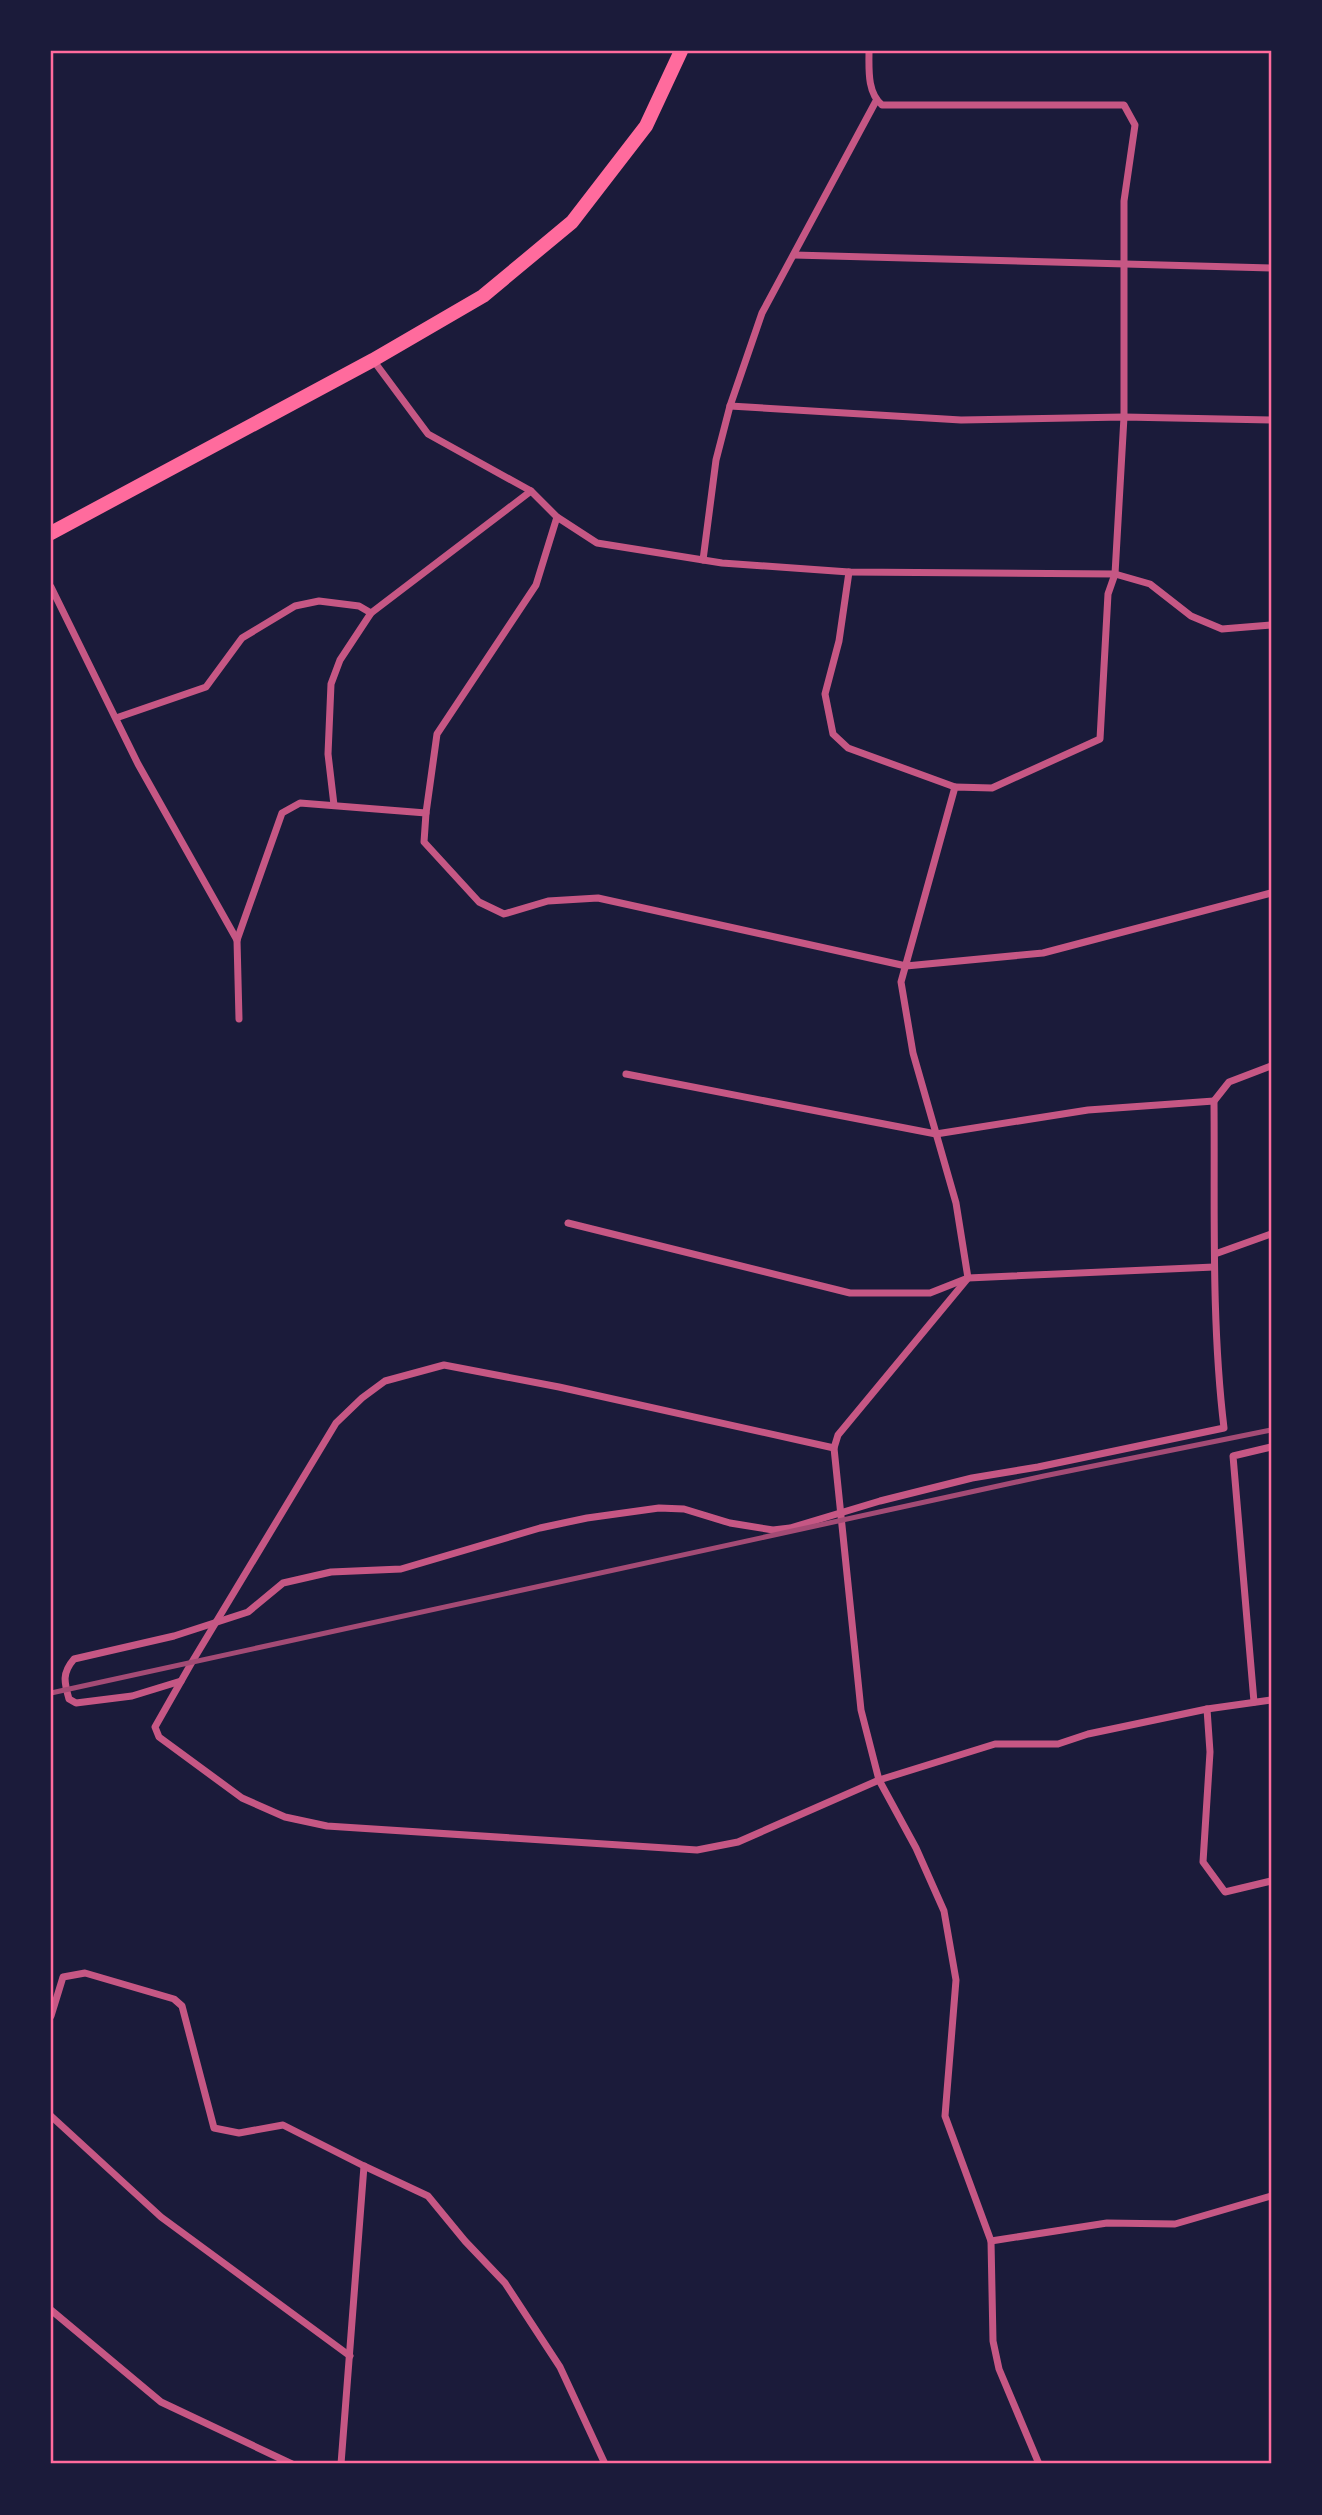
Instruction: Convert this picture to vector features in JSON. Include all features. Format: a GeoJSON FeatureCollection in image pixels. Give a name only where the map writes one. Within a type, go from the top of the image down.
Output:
{"type":"FeatureCollection","features":[{"type":"Feature","properties":{"kind":"main road"},"geometry":{"type":"LineString","coordinates":[[51,533],[373,360],[483,296],[572,222],[646,126],[681,51]]}},
{"type":"Feature","properties":{"kind":"street"},"geometry":{"type":"LineString","coordinates":[[849,572],[839,641],[825,694],[833,734],[849,748],[955,787],[992,788],[1100,739],[1108,594],[1115,574],[1124,417],[1124,201],[1135,125],[1124,105],[882,105],[876,101],[869,79],[869,51]]}},
{"type":"Feature","properties":{"kind":"street"},"geometry":{"type":"LineString","coordinates":[[703,560],[716,460],[730,406],[762,313],[876,101]]}},
{"type":"Feature","properties":{"kind":"street"},"geometry":{"type":"LineString","coordinates":[[794,255],[1271,268]]}},
{"type":"Feature","properties":{"kind":"street"},"geometry":{"type":"LineString","coordinates":[[373,360],[428,434],[531,491],[557,517],[597,543],[703,560],[849,572],[1115,574],[1150,583],[1191,616],[1222,629],[1271,625]]}},
{"type":"Feature","properties":{"kind":"street"},"geometry":{"type":"LineString","coordinates":[[730,406],[961,420],[1124,417],[1271,420]]}},
{"type":"Feature","properties":{"kind":"street"},"geometry":{"type":"LineString","coordinates":[[334,806],[328,754],[331,684],[340,660],[371,613],[531,491]]}},
{"type":"Feature","properties":{"kind":"street"},"geometry":{"type":"LineString","coordinates":[[557,517],[536,584],[437,734],[424,842],[480,902],[503,914],[548,901],[598,898],[905,966],[1043,953],[1271,893]]}},
{"type":"Feature","properties":{"kind":"street"},"geometry":{"type":"LineString","coordinates":[[51,587],[138,764],[237,940]]}},
{"type":"Feature","properties":{"kind":"street"},"geometry":{"type":"LineString","coordinates":[[116,718],[206,687],[242,638],[295,606],[319,601],[359,606],[371,613]]}},
{"type":"Feature","properties":{"kind":"street"},"geometry":{"type":"LineString","coordinates":[[955,787],[901,982],[913,1053],[956,1203],[968,1278],[838,1435],[834,1448],[861,1710],[879,1780],[916,1848],[944,1911],[956,1980],[945,2116],[991,2241],[993,2341],[999,2370],[1039,2464]]}},
{"type":"Feature","properties":{"kind":"street"},"geometry":{"type":"LineString","coordinates":[[239,1019],[237,940],[282,813],[300,803],[426,813]]}},
{"type":"Feature","properties":{"kind":"street"},"geometry":{"type":"LineString","coordinates":[[180,1681],[132,1696],[76,1703],[69,1699],[64,1682],[67,1667],[74,1659],[215,1624],[248,1612],[284,1583],[331,1572],[401,1569],[540,1528],[659,1508],[684,1509],[730,1523],[773,1530],[790,1528],[972,1478],[1224,1428],[1214,1267],[1214,1101],[1229,1082],[1271,1066]]}},
{"type":"Feature","properties":{"kind":"street"},"geometry":{"type":"LineString","coordinates":[[626,1074],[936,1134],[1088,1110],[1214,1101]]}},
{"type":"Feature","properties":{"kind":"street"},"geometry":{"type":"LineString","coordinates":[[568,1223],[850,1293],[930,1293],[968,1278],[1214,1267]]}},
{"type":"Feature","properties":{"kind":"street"},"geometry":{"type":"LineString","coordinates":[[1215,1254],[1271,1234]]}},
{"type":"Feature","properties":{"kind":"street"},"geometry":{"type":"LineString","coordinates":[[834,1448],[559,1387],[444,1365],[385,1381],[336,1423],[180,1681],[155,1727],[159,1737],[242,1798],[285,1817],[327,1826],[697,1850],[738,1842],[879,1780],[995,1744],[1058,1744],[1088,1734],[1208,1709],[1271,1700]]}},
{"type":"Feature","properties":{"kind":"street"},"geometry":{"type":"LineString","coordinates":[[1254,1702],[1233,1456],[1271,1447]]}},
{"type":"Feature","properties":{"kind":"street"},"geometry":{"type":"LineString","coordinates":[[1208,1709],[1209,1772],[1203,1862],[1225,1892],[1271,1881]]}},
{"type":"Feature","properties":{"kind":"street"},"geometry":{"type":"LineString","coordinates":[[51,2016],[63,1977],[85,1973],[174,1998],[183,2006],[214,2128],[239,2133],[283,2125],[428,2196],[465,2241],[505,2283],[560,2367],[605,2464]]}},
{"type":"Feature","properties":{"kind":"street"},"geometry":{"type":"LineString","coordinates":[[51,2116],[161,2217],[350,2356]]}},
{"type":"Feature","properties":{"kind":"street"},"geometry":{"type":"LineString","coordinates":[[341,2464],[364,2166]]}},
{"type":"Feature","properties":{"kind":"street"},"geometry":{"type":"LineString","coordinates":[[991,2241],[1107,2223],[1175,2224],[1271,2196]]}},
{"type":"Feature","properties":{"kind":"street"},"geometry":{"type":"LineString","coordinates":[[51,2310],[161,2403],[292,2464]]}},
{"type":"Feature","properties":{"kind":"railway"},"geometry":{"type":"LineString","coordinates":[[51,1693],[1044,1476],[1271,1430]]}}]}
